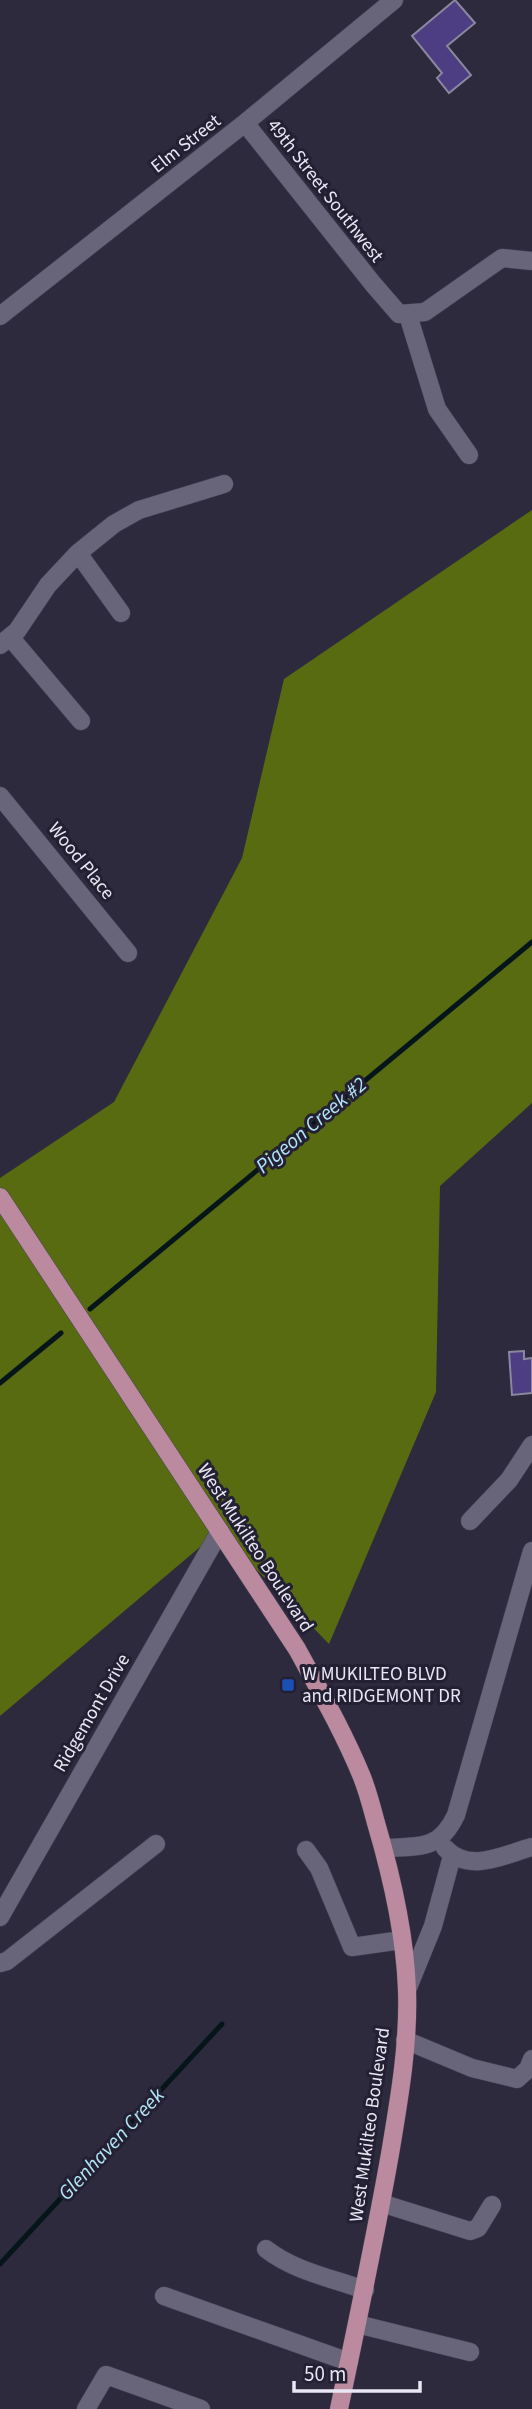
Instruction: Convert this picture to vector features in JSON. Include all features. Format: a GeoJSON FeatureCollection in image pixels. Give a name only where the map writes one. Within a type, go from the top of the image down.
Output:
{"type":"FeatureCollection","features":[{"type":"Feature","properties":{"kind":"main road","name":"West Mukilteo Boulevard"},"geometry":{"type":"LineString","coordinates":[[0,1197],[297,1650],[334,1717],[363,1779],[384,1848],[402,1940],[407,1990],[405,2040],[382,2203],[339,2409]]}},
{"type":"Feature","properties":{"kind":"street","name":"Elm Street"},"geometry":{"type":"LineString","coordinates":[[0,316],[245,123],[394,0]]}},
{"type":"Feature","properties":{"kind":"street","name":"49th Street Southwest"},"geometry":{"type":"LineString","coordinates":[[245,123],[373,284],[400,314],[408,315]]}},
{"type":"Feature","properties":{"kind":"street"},"geometry":{"type":"LineString","coordinates":[[469,455],[437,409],[408,315],[425,312],[502,258],[532,261]]}},
{"type":"Feature","properties":{"kind":"street"},"geometry":{"type":"LineString","coordinates":[[81,721],[5,641],[17,631],[48,585],[78,553],[114,524],[139,510],[224,484]]}},
{"type":"Feature","properties":{"kind":"street"},"geometry":{"type":"LineString","coordinates":[[78,553],[121,613]]}},
{"type":"Feature","properties":{"kind":"street","name":"Wood Place"},"geometry":{"type":"LineString","coordinates":[[0,796],[128,953]]}},
{"type":"Feature","properties":{"kind":"street"},"geometry":{"type":"LineString","coordinates":[[470,1521],[509,1480],[532,1445]]}},
{"type":"Feature","properties":{"kind":"street","name":"Ridgemont Drive"},"geometry":{"type":"LineString","coordinates":[[0,1917],[219,1531]]}},
{"type":"Feature","properties":{"kind":"street"},"geometry":{"type":"LineString","coordinates":[[384,1848],[425,1845],[438,1841],[449,1830],[456,1815],[532,1551]]}},
{"type":"Feature","properties":{"kind":"street"},"geometry":{"type":"LineString","coordinates":[[438,1841],[452,1856],[465,1862],[481,1862],[532,1847]]}},
{"type":"Feature","properties":{"kind":"street"},"geometry":{"type":"LineString","coordinates":[[0,1963],[7,1961],[156,1844]]}},
{"type":"Feature","properties":{"kind":"street"},"geometry":{"type":"LineString","coordinates":[[306,1850],[319,1868],[352,1947],[402,1940]]}},
{"type":"Feature","properties":{"kind":"street"},"geometry":{"type":"LineString","coordinates":[[407,1990],[433,1926],[452,1856]]}},
{"type":"Feature","properties":{"kind":"street"},"geometry":{"type":"LineString","coordinates":[[405,2040],[472,2068],[517,2079],[528,2069],[532,2059]]}},
{"type":"Feature","properties":{"kind":"street"},"geometry":{"type":"LineString","coordinates":[[382,2203],[470,2231],[478,2228],[492,2205]]}},
{"type":"Feature","properties":{"kind":"street"},"geometry":{"type":"LineString","coordinates":[[266,2249],[292,2265],[365,2290]]}},
{"type":"Feature","properties":{"kind":"street"},"geometry":{"type":"LineString","coordinates":[[164,2296],[349,2362]]}},
{"type":"Feature","properties":{"kind":"street"},"geometry":{"type":"LineString","coordinates":[[357,2324],[470,2352]]}},
{"type":"Feature","properties":{"kind":"street"},"geometry":{"type":"LineString","coordinates":[[86,2409],[106,2375],[201,2409]]}},
{"type":"Feature","properties":{"kind":"green space"},"geometry":{"type":"Polygon","coordinates":[[[532,510],[532,1103],[440,1186],[436,1392],[329,1644],[219,1531],[0,1716],[0,1178],[114,1102],[242,858],[284,679],[532,510]]]}},
{"type":"Feature","properties":{"kind":"building"},"geometry":{"type":"Polygon","coordinates":[[[455,0],[475,23],[447,46],[471,75],[449,93],[437,78],[442,73],[412,36],[455,0]]]}},
{"type":"Feature","properties":{"kind":"building"},"geometry":{"type":"Polygon","coordinates":[[[524,1351],[524,1359],[532,1358],[532,1393],[512,1395],[509,1352],[524,1351]]]}},
{"type":"Feature","properties":{"kind":"waterway","name":"Pigeon Creek #2"},"geometry":{"type":"LineString","coordinates":[[90,1309],[532,942]]}},
{"type":"Feature","properties":{"kind":"waterway","name":"Pigeon Creek #2"},"geometry":{"type":"LineString","coordinates":[[0,1383],[61,1333]]}},
{"type":"Feature","properties":{"kind":"waterway","name":"Glenhaven Creek"},"geometry":{"type":"LineString","coordinates":[[0,2264],[222,2024]]}},
{"type":"Feature","properties":{"kind":"place","name":"W MUKILTEO BLVD and RIDGEMONT DR"},"geometry":{"type":"Point","coordinates":[288,1685]}}]}
